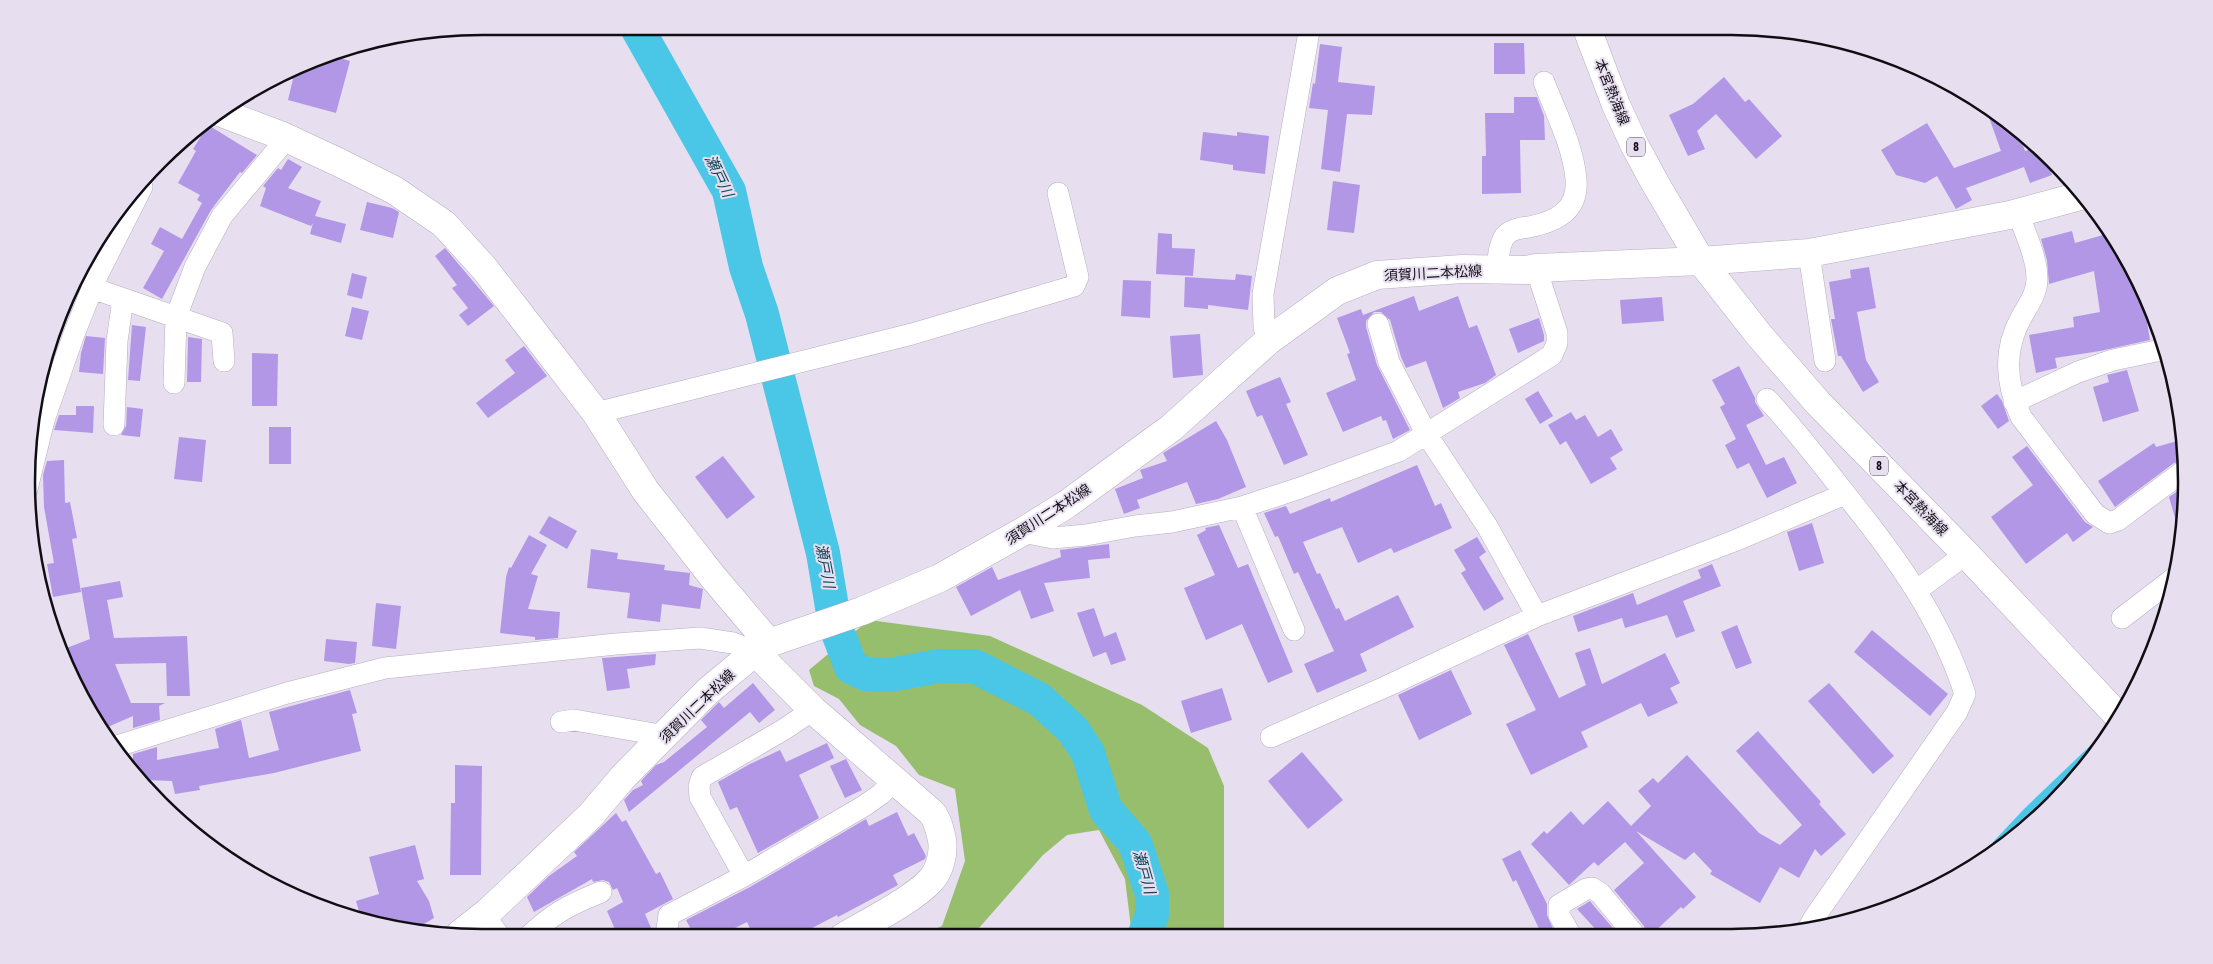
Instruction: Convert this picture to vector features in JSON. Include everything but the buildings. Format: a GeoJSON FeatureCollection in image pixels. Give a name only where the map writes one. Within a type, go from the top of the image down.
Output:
{"type":"FeatureCollection","features":[{"type":"Feature","properties":{"kind":"main road","name":"本宮熱海線"},"geometry":{"type":"LineString","coordinates":[[1589,35],[1616,105],[1636,146],[1654,182],[1701,261],[1759,335],[1818,403],[1966,554],[2114,712]]}},
{"type":"Feature","properties":{"kind":"main road"},"geometry":{"type":"LineString","coordinates":[[227,115],[287,138],[394,190],[444,224],[484,268],[596,413],[645,490],[713,577],[771,644],[813,710],[935,816],[941,832],[943,846],[939,868],[931,881],[884,914],[857,929]]}},
{"type":"Feature","properties":{"kind":"main road"},"geometry":{"type":"LineString","coordinates":[[1701,261],[1810,254],[2018,213],[2076,197]]}},
{"type":"Feature","properties":{"kind":"main road","name":"須賀川二本松線"},"geometry":{"type":"LineString","coordinates":[[467,928],[484,915],[590,816],[624,777],[708,691],[771,644],[862,611],[940,578],[1022,532],[1066,504],[1171,428],[1268,341],[1337,291],[1377,275],[1462,269],[1527,270],[1536,268],[1701,261]]}},
{"type":"Feature","properties":{"kind":"street"},"geometry":{"type":"LineString","coordinates":[[1268,341],[1264,327],[1264,294],[1308,35]]}},
{"type":"Feature","properties":{"kind":"street"},"geometry":{"type":"LineString","coordinates":[[1497,270],[1500,250],[1505,235],[1522,228],[1546,224],[1561,216],[1570,210],[1575,197],[1576,181],[1572,154],[1544,82]]}},
{"type":"Feature","properties":{"kind":"street"},"geometry":{"type":"LineString","coordinates":[[174,383],[176,317],[195,267],[222,216],[287,138]]}},
{"type":"Feature","properties":{"kind":"street"},"geometry":{"type":"LineString","coordinates":[[596,413],[912,334],[1074,286],[1078,277],[1058,193]]}},
{"type":"Feature","properties":{"kind":"street"},"geometry":{"type":"LineString","coordinates":[[36,451],[44,420],[92,288],[136,199]]}},
{"type":"Feature","properties":{"kind":"street"},"geometry":{"type":"LineString","coordinates":[[2018,213],[2034,262],[2037,279],[2034,296],[2014,331],[2010,348],[2008,378],[2014,402],[2033,434],[2095,514],[2109,523],[2118,520],[2178,474]]}},
{"type":"Feature","properties":{"kind":"street"},"geometry":{"type":"LineString","coordinates":[[1810,254],[1825,361]]}},
{"type":"Feature","properties":{"kind":"street"},"geometry":{"type":"LineString","coordinates":[[1022,532],[1053,538],[1086,535],[1135,526],[1172,522],[1242,507],[1351,470],[1399,451],[1552,355],[1557,333],[1536,268]]}},
{"type":"Feature","properties":{"kind":"street"},"geometry":{"type":"LineString","coordinates":[[92,288],[222,333],[224,361]]}},
{"type":"Feature","properties":{"kind":"street"},"geometry":{"type":"LineString","coordinates":[[114,425],[117,341],[123,299]]}},
{"type":"Feature","properties":{"kind":"street"},"geometry":{"type":"LineString","coordinates":[[1378,324],[1389,362],[1427,435],[1486,526],[1538,616]]}},
{"type":"Feature","properties":{"kind":"street"},"geometry":{"type":"LineString","coordinates":[[2014,402],[2078,372],[2113,360],[2158,351]]}},
{"type":"Feature","properties":{"kind":"street"},"geometry":{"type":"LineString","coordinates":[[1767,399],[1809,446],[1845,494],[1881,537],[1916,591],[1941,635],[1965,694],[1963,702],[1812,921]]}},
{"type":"Feature","properties":{"kind":"street"},"geometry":{"type":"LineString","coordinates":[[1271,737],[1385,687],[1538,616],[1734,541],[1845,494]]}},
{"type":"Feature","properties":{"kind":"street"},"geometry":{"type":"LineString","coordinates":[[1242,507],[1294,630]]}},
{"type":"Feature","properties":{"kind":"street"},"geometry":{"type":"LineString","coordinates":[[1916,591],[1966,554]]}},
{"type":"Feature","properties":{"kind":"street"},"geometry":{"type":"LineString","coordinates":[[2122,618],[2166,584]]}},
{"type":"Feature","properties":{"kind":"street"},"geometry":{"type":"LineString","coordinates":[[122,746],[278,696],[385,668],[616,644],[700,638],[733,643],[771,644]]}},
{"type":"Feature","properties":{"kind":"street"},"geometry":{"type":"LineString","coordinates":[[744,876],[700,796],[699,786],[702,777],[783,730],[813,710]]}},
{"type":"Feature","properties":{"kind":"street"},"geometry":{"type":"LineString","coordinates":[[561,722],[574,720],[666,736]]}},
{"type":"Feature","properties":{"kind":"street"},"geometry":{"type":"LineString","coordinates":[[667,929],[669,915],[744,876],[864,806],[881,794],[895,780]]}},
{"type":"Feature","properties":{"kind":"street"},"geometry":{"type":"LineString","coordinates":[[1567,929],[1559,915],[1559,905],[1586,889],[1592,888],[1600,893],[1630,929]]}},
{"type":"Feature","properties":{"kind":"street"},"geometry":{"type":"LineString","coordinates":[[536,929],[547,918],[565,907],[601,892]]}},
{"type":"Feature","properties":{"kind":"street"},"geometry":{"type":"LineString","coordinates":[[484,915],[494,929]]}},
{"type":"Feature","properties":{"kind":"green space"},"geometry":{"type":"Polygon","coordinates":[[[869,620],[990,636],[1142,705],[1208,748],[1224,786],[1224,929],[1131,929],[1125,879],[1099,830],[1067,835],[1043,855],[978,929],[935,929],[942,926],[965,861],[955,789],[919,775],[896,746],[860,725],[839,699],[814,686],[809,670],[869,620]]]}},
{"type":"Feature","properties":{"kind":"water"},"geometry":{"type":"Polygon","coordinates":[[[2096,741],[2067,777],[2047,798],[2026,818],[1987,848],[2024,809],[2096,741]]]}},
{"type":"Feature","properties":{"kind":"waterway","name":"瀬戸川"},"geometry":{"type":"LineString","coordinates":[[641,35],[729,191],[746,267],[762,314],[823,553],[835,625],[851,667],[866,674],[890,675],[939,666],[974,666],[1039,699],[1073,730],[1088,753],[1106,810],[1135,843],[1152,894],[1152,915],[1147,929]]}}]}
